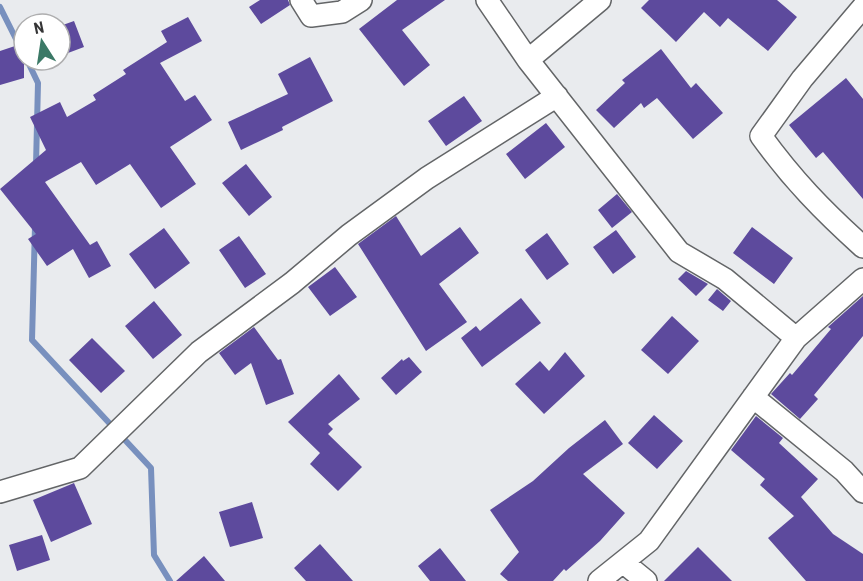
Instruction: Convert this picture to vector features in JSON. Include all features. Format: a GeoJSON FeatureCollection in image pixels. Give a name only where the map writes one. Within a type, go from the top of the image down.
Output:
{"type":"FeatureCollection","features":[{"type":"Feature","properties":{"kind":"street"},"geometry":{"type":"LineString","coordinates":[[301,0],[311,16],[342,12],[361,0]]}},
{"type":"Feature","properties":{"kind":"street"},"geometry":{"type":"LineString","coordinates":[[487,0],[528,60],[679,252],[725,279],[796,338]]}},
{"type":"Feature","properties":{"kind":"street"},"geometry":{"type":"LineString","coordinates":[[528,60],[600,0]]}},
{"type":"Feature","properties":{"kind":"street"},"geometry":{"type":"LineString","coordinates":[[859,236],[827,216],[791,178],[761,136],[802,79],[863,7]]}},
{"type":"Feature","properties":{"kind":"street"},"geometry":{"type":"LineString","coordinates":[[0,492],[80,468],[199,352],[419,184],[557,96]]}},
{"type":"Feature","properties":{"kind":"street"},"geometry":{"type":"LineString","coordinates":[[599,581],[650,541],[796,338],[863,279]]}},
{"type":"Feature","properties":{"kind":"street"},"geometry":{"type":"LineString","coordinates":[[753,397],[844,471],[863,492]]}},
{"type":"Feature","properties":{"kind":"street"},"geometry":{"type":"LineString","coordinates":[[624,563],[646,581]]}},
{"type":"Feature","properties":{"kind":"building"},"geometry":{"type":"Polygon","coordinates":[[[260,0],[288,0],[290,5],[261,24],[249,7],[260,0]]]}},
{"type":"Feature","properties":{"kind":"building"},"geometry":{"type":"Polygon","coordinates":[[[397,0],[445,0],[402,30],[430,65],[404,86],[359,29],[397,0]]]}},
{"type":"Feature","properties":{"kind":"building"},"geometry":{"type":"Polygon","coordinates":[[[649,0],[777,0],[797,17],[768,51],[728,18],[720,27],[704,12],[676,42],[641,8],[649,0]]]}},
{"type":"Feature","properties":{"kind":"building"},"geometry":{"type":"Polygon","coordinates":[[[188,17],[202,41],[160,63],[185,101],[195,95],[212,120],[170,147],[196,184],[161,208],[130,164],[96,185],[81,162],[45,182],[90,245],[97,241],[111,266],[89,278],[73,249],[47,266],[28,239],[36,234],[0,189],[46,150],[30,117],[60,102],[67,117],[96,100],[93,95],[126,74],[123,70],[167,42],[161,31],[188,17]]]}},
{"type":"Feature","properties":{"kind":"building"},"geometry":{"type":"Polygon","coordinates":[[[74,21],[84,47],[72,52],[72,22],[74,21]]]}},
{"type":"Feature","properties":{"kind":"building"},"geometry":{"type":"Polygon","coordinates":[[[12,47],[12,72],[24,72],[24,78],[0,85],[0,51],[12,47]]]}},
{"type":"Feature","properties":{"kind":"building"},"geometry":{"type":"Polygon","coordinates":[[[661,49],[691,88],[696,83],[723,113],[693,139],[657,98],[644,108],[641,103],[614,128],[596,110],[625,83],[622,80],[661,49]]]}},
{"type":"Feature","properties":{"kind":"building"},"geometry":{"type":"Polygon","coordinates":[[[310,57],[333,101],[282,127],[283,130],[241,150],[228,122],[288,94],[278,74],[310,57]]]}},
{"type":"Feature","properties":{"kind":"building"},"geometry":{"type":"Polygon","coordinates":[[[846,78],[863,99],[863,199],[823,152],[816,158],[789,125],[846,78]]]}},
{"type":"Feature","properties":{"kind":"building"},"geometry":{"type":"Polygon","coordinates":[[[464,96],[482,121],[446,146],[428,121],[464,96]]]}},
{"type":"Feature","properties":{"kind":"building"},"geometry":{"type":"Polygon","coordinates":[[[546,123],[565,147],[525,179],[506,154],[546,123]]]}},
{"type":"Feature","properties":{"kind":"building"},"geometry":{"type":"Polygon","coordinates":[[[246,164],[272,197],[249,216],[222,183],[246,164]]]}},
{"type":"Feature","properties":{"kind":"building"},"geometry":{"type":"Polygon","coordinates":[[[617,194],[632,212],[612,228],[598,210],[617,194]]]}},
{"type":"Feature","properties":{"kind":"building"},"geometry":{"type":"Polygon","coordinates":[[[396,216],[421,256],[460,227],[479,253],[439,284],[467,322],[426,351],[358,244],[396,216]]]}},
{"type":"Feature","properties":{"kind":"building"},"geometry":{"type":"Polygon","coordinates":[[[752,227],[793,258],[774,284],[733,253],[752,227]]]}},
{"type":"Feature","properties":{"kind":"building"},"geometry":{"type":"Polygon","coordinates":[[[164,228],[190,263],[155,289],[129,254],[164,228]]]}},
{"type":"Feature","properties":{"kind":"building"},"geometry":{"type":"Polygon","coordinates":[[[616,230],[636,257],[613,274],[593,247],[616,230]]]}},
{"type":"Feature","properties":{"kind":"building"},"geometry":{"type":"Polygon","coordinates":[[[547,233],[569,264],[547,280],[525,250],[547,233]]]}},
{"type":"Feature","properties":{"kind":"building"},"geometry":{"type":"Polygon","coordinates":[[[239,236],[266,274],[245,288],[219,250],[239,236]]]}},
{"type":"Feature","properties":{"kind":"building"},"geometry":{"type":"Polygon","coordinates":[[[335,267],[357,297],[330,316],[308,287],[335,267]]]}},
{"type":"Feature","properties":{"kind":"building"},"geometry":{"type":"Polygon","coordinates":[[[686,271],[708,284],[696,296],[678,279],[686,271]]]}},
{"type":"Feature","properties":{"kind":"building"},"geometry":{"type":"Polygon","coordinates":[[[717,289],[731,301],[723,311],[708,300],[717,289]]]}},
{"type":"Feature","properties":{"kind":"building"},"geometry":{"type":"Polygon","coordinates":[[[863,296],[863,336],[814,395],[818,399],[800,419],[771,394],[790,373],[792,375],[831,329],[828,327],[863,296]]]}},
{"type":"Feature","properties":{"kind":"building"},"geometry":{"type":"Polygon","coordinates":[[[521,298],[541,323],[482,367],[461,338],[476,326],[480,331],[521,298]]]}},
{"type":"Feature","properties":{"kind":"building"},"geometry":{"type":"Polygon","coordinates":[[[154,301],[182,335],[153,359],[125,326],[154,301]]]}},
{"type":"Feature","properties":{"kind":"building"},"geometry":{"type":"Polygon","coordinates":[[[672,316],[699,341],[668,374],[641,350],[672,316]]]}},
{"type":"Feature","properties":{"kind":"building"},"geometry":{"type":"Polygon","coordinates":[[[254,327],[278,360],[281,359],[294,394],[266,405],[251,363],[235,375],[219,353],[254,327]]]}},
{"type":"Feature","properties":{"kind":"building"},"geometry":{"type":"Polygon","coordinates":[[[92,338],[125,371],[101,393],[69,360],[92,338]]]}},
{"type":"Feature","properties":{"kind":"building"},"geometry":{"type":"Polygon","coordinates":[[[565,352],[585,376],[544,414],[515,384],[540,361],[549,371],[565,352]]]}},
{"type":"Feature","properties":{"kind":"building"},"geometry":{"type":"Polygon","coordinates":[[[409,357],[422,372],[396,395],[381,378],[402,359],[403,361],[409,357]]]}},
{"type":"Feature","properties":{"kind":"building"},"geometry":{"type":"Polygon","coordinates":[[[339,374],[360,399],[328,424],[333,429],[328,434],[362,467],[338,491],[310,464],[320,453],[288,422],[339,374]]]}},
{"type":"Feature","properties":{"kind":"building"},"geometry":{"type":"Polygon","coordinates":[[[654,415],[683,441],[657,469],[628,443],[654,415]]]}},
{"type":"Feature","properties":{"kind":"building"},"geometry":{"type":"Polygon","coordinates":[[[756,416],[783,438],[779,443],[818,479],[801,497],[833,534],[863,554],[863,581],[806,581],[768,538],[794,516],[760,485],[765,479],[731,450],[756,416]]]}},
{"type":"Feature","properties":{"kind":"building"},"geometry":{"type":"Polygon","coordinates":[[[605,420],[623,444],[583,474],[625,513],[600,541],[566,571],[564,569],[553,581],[508,581],[500,574],[519,552],[490,510],[533,481],[569,448],[605,420]]]}},
{"type":"Feature","properties":{"kind":"building"},"geometry":{"type":"Polygon","coordinates":[[[74,483],[92,524],[51,542],[33,500],[74,483]]]}},
{"type":"Feature","properties":{"kind":"building"},"geometry":{"type":"Polygon","coordinates":[[[252,502],[263,538],[230,547],[219,512],[252,502]]]}},
{"type":"Feature","properties":{"kind":"building"},"geometry":{"type":"Polygon","coordinates":[[[42,535],[50,560],[17,571],[9,545],[42,535]]]}},
{"type":"Feature","properties":{"kind":"building"},"geometry":{"type":"Polygon","coordinates":[[[320,544],[353,581],[306,581],[294,568],[320,544]]]}},
{"type":"Feature","properties":{"kind":"building"},"geometry":{"type":"Polygon","coordinates":[[[698,547],[732,581],[664,581],[698,547]]]}},
{"type":"Feature","properties":{"kind":"building"},"geometry":{"type":"Polygon","coordinates":[[[440,548],[466,581],[430,581],[418,566],[440,548]]]}},
{"type":"Feature","properties":{"kind":"building"},"geometry":{"type":"Polygon","coordinates":[[[204,556],[225,581],[176,581],[204,556]]]}},
{"type":"Feature","properties":{"kind":"waterway"},"geometry":{"type":"LineString","coordinates":[[0,7],[12,31]]}},
{"type":"Feature","properties":{"kind":"waterway"},"geometry":{"type":"LineString","coordinates":[[33,72],[38,83],[36,165]]}},
{"type":"Feature","properties":{"kind":"waterway"},"geometry":{"type":"LineString","coordinates":[[35,226],[32,340],[151,468],[154,555],[170,581]]}}]}
